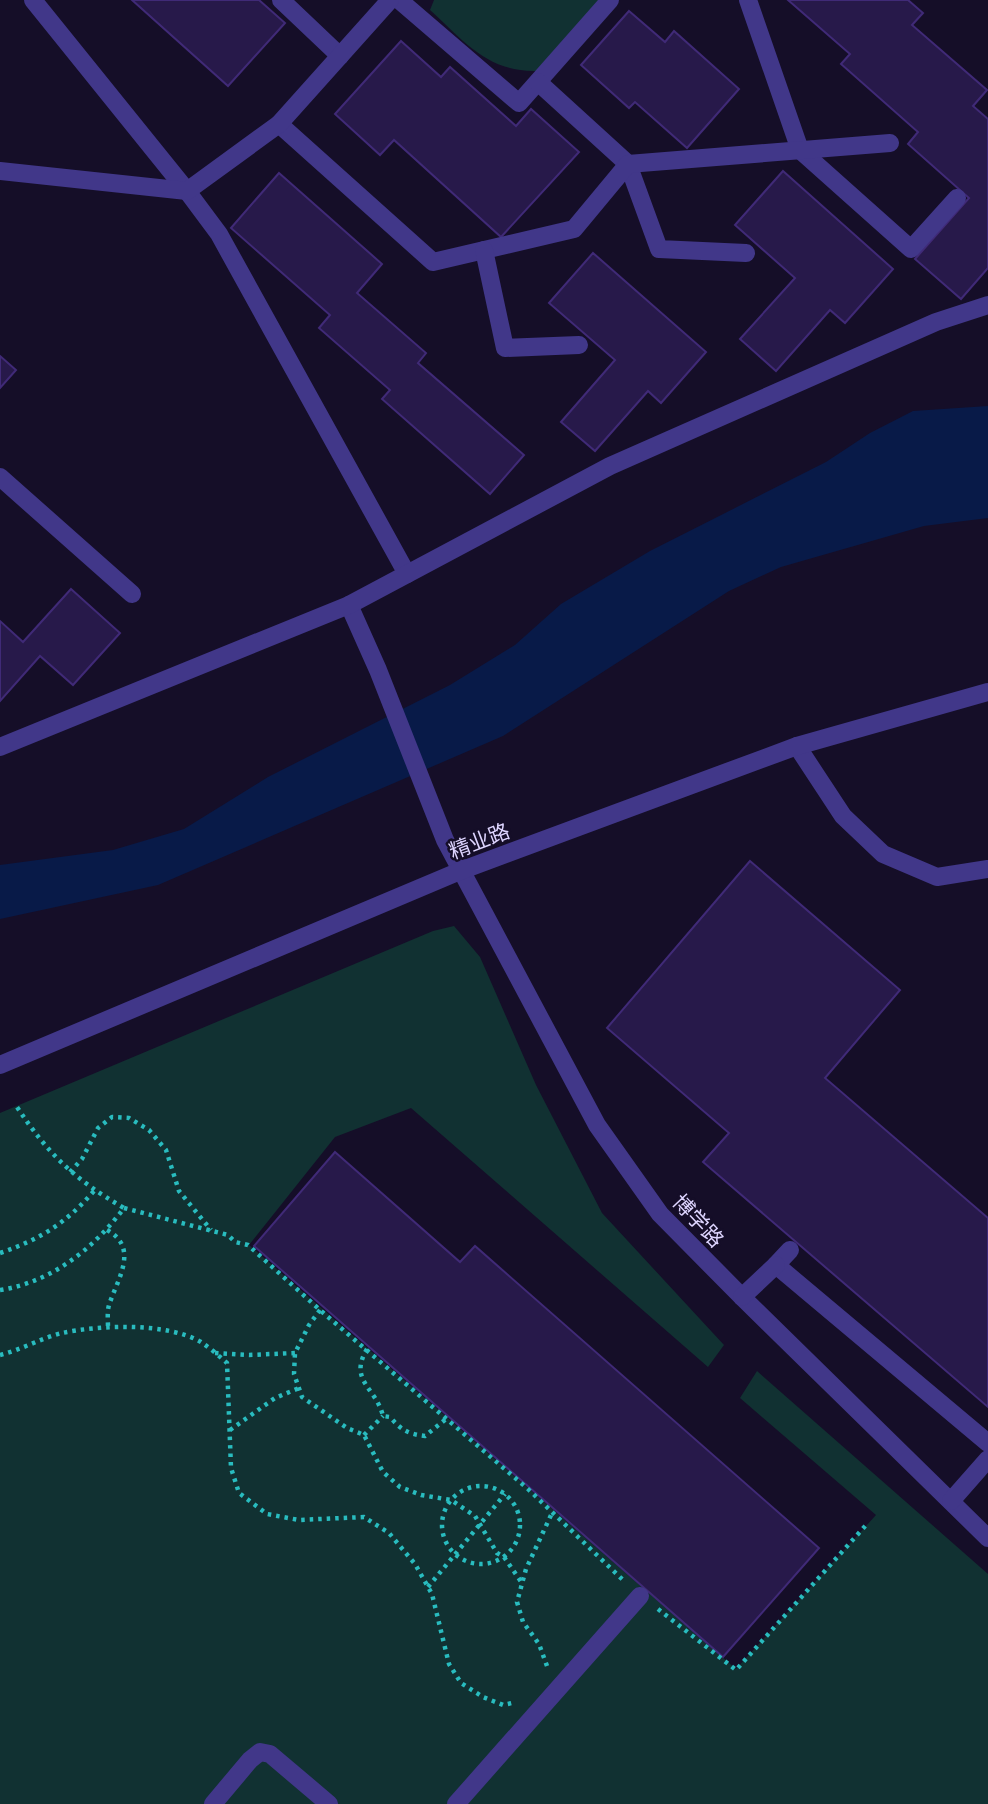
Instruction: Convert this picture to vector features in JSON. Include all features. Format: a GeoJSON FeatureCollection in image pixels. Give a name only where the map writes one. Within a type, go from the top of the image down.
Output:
{"type":"FeatureCollection","features":[{"type":"Feature","properties":{"kind":"street"},"geometry":{"type":"LineString","coordinates":[[33,0],[219,234],[407,574]]}},
{"type":"Feature","properties":{"kind":"street"},"geometry":{"type":"LineString","coordinates":[[281,0],[340,56]]}},
{"type":"Feature","properties":{"kind":"street"},"geometry":{"type":"LineString","coordinates":[[0,171],[187,191],[279,124],[390,0]]}},
{"type":"Feature","properties":{"kind":"street"},"geometry":{"type":"LineString","coordinates":[[399,0],[519,103],[610,0]]}},
{"type":"Feature","properties":{"kind":"street"},"geometry":{"type":"LineString","coordinates":[[748,0],[800,150],[911,248],[957,198]]}},
{"type":"Feature","properties":{"kind":"street"},"geometry":{"type":"LineString","coordinates":[[538,82],[628,164],[659,249],[746,253]]}},
{"type":"Feature","properties":{"kind":"street"},"geometry":{"type":"LineString","coordinates":[[279,124],[433,261],[574,229],[628,164],[890,143]]}},
{"type":"Feature","properties":{"kind":"street"},"geometry":{"type":"LineString","coordinates":[[484,250],[505,348],[579,345]]}},
{"type":"Feature","properties":{"kind":"street"},"geometry":{"type":"LineString","coordinates":[[3,743],[349,605],[610,466],[936,322],[988,305]]}},
{"type":"Feature","properties":{"kind":"street"},"geometry":{"type":"LineString","coordinates":[[0,477],[132,594]]}},
{"type":"Feature","properties":{"kind":"street","name":"博学路"},"geometry":{"type":"LineString","coordinates":[[349,605],[378,670],[444,840],[597,1125],[660,1214],[988,1538]]}},
{"type":"Feature","properties":{"kind":"street","name":"精业路"},"geometry":{"type":"LineString","coordinates":[[0,1065],[460,871],[797,746],[988,692]]}},
{"type":"Feature","properties":{"kind":"street"},"geometry":{"type":"LineString","coordinates":[[797,746],[843,816],[883,854],[937,877],[988,869]]}},
{"type":"Feature","properties":{"kind":"street"},"geometry":{"type":"LineString","coordinates":[[742,1297],[790,1251]]}},
{"type":"Feature","properties":{"kind":"street"},"geometry":{"type":"LineString","coordinates":[[776,1265],[988,1443]]}},
{"type":"Feature","properties":{"kind":"street"},"geometry":{"type":"LineString","coordinates":[[951,1501],[988,1459]]}},
{"type":"Feature","properties":{"kind":"street"},"geometry":{"type":"LineString","coordinates":[[456,1804],[640,1595]]}},
{"type":"Feature","properties":{"kind":"street"},"geometry":{"type":"LineString","coordinates":[[213,1804],[260,1752],[270,1754],[329,1804]]}},
{"type":"Feature","properties":{"kind":"path"},"geometry":{"type":"LineString","coordinates":[[17,1107],[42,1144],[69,1172],[124,1208],[228,1235],[235,1242],[248,1245],[528,1489],[640,1595],[736,1670],[867,1524]]}},
{"type":"Feature","properties":{"kind":"path"},"geometry":{"type":"LineString","coordinates":[[69,1172],[82,1159],[98,1128],[112,1117],[130,1118],[149,1130],[166,1150],[179,1191],[213,1231]]}},
{"type":"Feature","properties":{"kind":"path"},"geometry":{"type":"LineString","coordinates":[[0,1253],[22,1245],[72,1215],[94,1190]]}},
{"type":"Feature","properties":{"kind":"path"},"geometry":{"type":"LineString","coordinates":[[0,1290],[18,1287],[46,1276],[81,1254],[107,1230],[124,1208]]}},
{"type":"Feature","properties":{"kind":"path"},"geometry":{"type":"LineString","coordinates":[[107,1230],[116,1235],[125,1254],[123,1273],[108,1308],[108,1328]]}},
{"type":"Feature","properties":{"kind":"path"},"geometry":{"type":"LineString","coordinates":[[320,1310],[295,1353],[294,1374],[302,1397],[326,1415],[364,1435],[383,1472],[400,1487],[421,1495],[451,1500],[475,1516],[497,1553],[504,1557],[522,1583]]}},
{"type":"Feature","properties":{"kind":"path"},"geometry":{"type":"LineString","coordinates":[[0,1355],[59,1334],[108,1328],[173,1332],[201,1342],[227,1363],[231,1468],[239,1493],[267,1514],[299,1520],[364,1517],[390,1533],[415,1564],[428,1587],[449,1664],[461,1684],[503,1705],[522,1701]]}},
{"type":"Feature","properties":{"kind":"path"},"geometry":{"type":"LineString","coordinates":[[367,1349],[359,1368],[362,1379],[377,1398],[383,1416]]}},
{"type":"Feature","properties":{"kind":"path"},"geometry":{"type":"LineString","coordinates":[[215,1353],[295,1353]]}},
{"type":"Feature","properties":{"kind":"path"},"geometry":{"type":"LineString","coordinates":[[229,1430],[275,1398],[299,1388]]}},
{"type":"Feature","properties":{"kind":"path"},"geometry":{"type":"LineString","coordinates":[[383,1416],[390,1417],[400,1429],[425,1436],[446,1419]]}},
{"type":"Feature","properties":{"kind":"path"},"geometry":{"type":"LineString","coordinates":[[364,1435],[383,1416]]}},
{"type":"Feature","properties":{"kind":"path"},"geometry":{"type":"LineString","coordinates":[[482,1486],[505,1494],[518,1514],[520,1526],[518,1538],[504,1557],[484,1564],[464,1561],[455,1555],[445,1543],[441,1528],[443,1513],[451,1500],[459,1492],[482,1486]]}},
{"type":"Feature","properties":{"kind":"path"},"geometry":{"type":"LineString","coordinates":[[428,1587],[505,1494]]}},
{"type":"Feature","properties":{"kind":"path"},"geometry":{"type":"LineString","coordinates":[[543,1677],[547,1666],[540,1644],[523,1622],[517,1602],[526,1569],[552,1513]]}},
{"type":"Feature","properties":{"kind":"green space"},"geometry":{"type":"Polygon","coordinates":[[[434,0],[599,0],[536,71],[503,66],[477,52],[430,10],[434,0]]]}},
{"type":"Feature","properties":{"kind":"green space"},"geometry":{"type":"Polygon","coordinates":[[[454,926],[480,957],[536,1085],[602,1213],[724,1345],[708,1367],[411,1108],[335,1137],[249,1245],[736,1669],[876,1515],[740,1398],[757,1371],[988,1574],[988,1804],[0,1804],[0,1113],[433,931],[454,926]]]}},
{"type":"Feature","properties":{"kind":"water"},"geometry":{"type":"Polygon","coordinates":[[[988,406],[988,518],[924,526],[781,567],[729,591],[503,736],[158,885],[0,919],[0,865],[113,850],[184,829],[268,777],[450,685],[515,645],[561,604],[650,551],[826,462],[870,433],[913,411],[988,406]]]}},
{"type":"Feature","properties":{"kind":"building"},"geometry":{"type":"Polygon","coordinates":[[[132,0],[259,0],[285,23],[228,86],[132,0]]]}},
{"type":"Feature","properties":{"kind":"building"},"geometry":{"type":"Polygon","coordinates":[[[788,0],[908,0],[923,13],[912,25],[987,90],[973,106],[988,119],[988,268],[961,299],[915,259],[969,198],[908,144],[918,132],[841,64],[850,54],[788,0]]]}},
{"type":"Feature","properties":{"kind":"building"},"geometry":{"type":"Polygon","coordinates":[[[629,11],[665,42],[674,31],[739,89],[687,148],[635,102],[629,108],[581,65],[629,11]]]}},
{"type":"Feature","properties":{"kind":"building"},"geometry":{"type":"Polygon","coordinates":[[[401,41],[441,77],[450,67],[516,126],[531,109],[579,152],[501,237],[394,140],[380,155],[335,114],[401,41]]]}},
{"type":"Feature","properties":{"kind":"building"},"geometry":{"type":"Polygon","coordinates":[[[783,171],[893,269],[845,323],[830,310],[776,371],[740,339],[795,278],[735,225],[783,171]]]}},
{"type":"Feature","properties":{"kind":"building"},"geometry":{"type":"Polygon","coordinates":[[[279,173],[382,264],[357,293],[426,353],[418,363],[524,455],[490,494],[382,399],[390,390],[319,328],[330,315],[231,228],[279,173]]]}},
{"type":"Feature","properties":{"kind":"building"},"geometry":{"type":"Polygon","coordinates":[[[593,253],[706,352],[661,403],[648,391],[595,451],[561,422],[615,360],[549,303],[593,253]]]}},
{"type":"Feature","properties":{"kind":"building"},"geometry":{"type":"Polygon","coordinates":[[[0,356],[16,370],[0,388],[0,356]]]}},
{"type":"Feature","properties":{"kind":"building"},"geometry":{"type":"Polygon","coordinates":[[[71,589],[120,633],[73,685],[40,656],[0,701],[0,621],[23,642],[71,589]]]}},
{"type":"Feature","properties":{"kind":"building"},"geometry":{"type":"Polygon","coordinates":[[[750,861],[900,990],[825,1078],[988,1218],[988,1407],[703,1162],[729,1133],[607,1028],[750,861]]]}},
{"type":"Feature","properties":{"kind":"building"},"geometry":{"type":"Polygon","coordinates":[[[335,1152],[460,1262],[475,1246],[819,1548],[723,1657],[254,1246],[335,1152]]]}}]}
